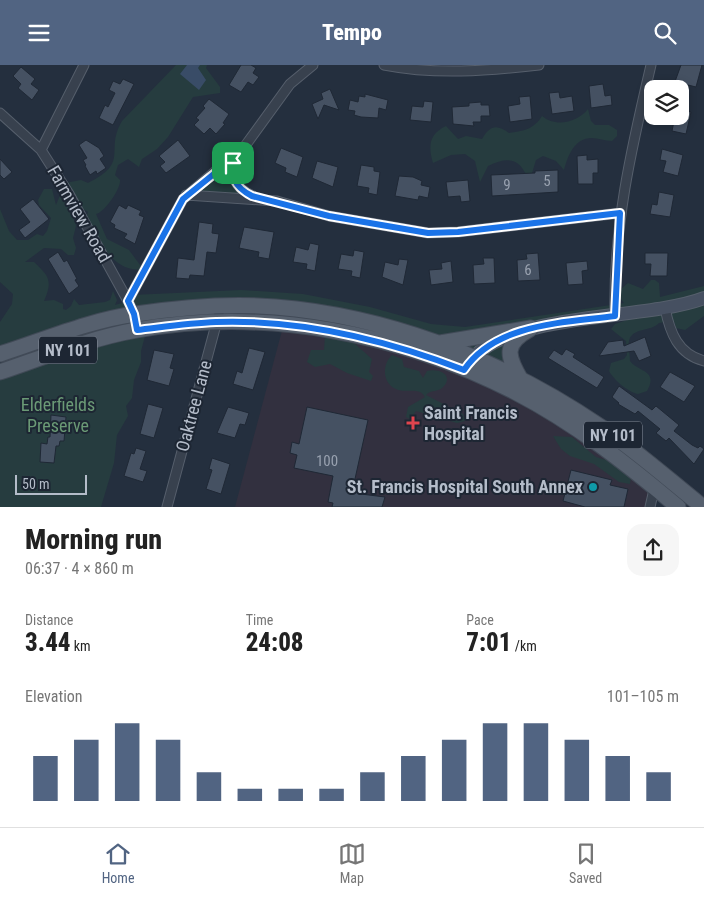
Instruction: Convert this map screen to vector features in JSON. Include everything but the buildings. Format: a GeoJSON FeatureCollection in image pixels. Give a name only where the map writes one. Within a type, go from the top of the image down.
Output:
{"type":"FeatureCollection","features":[{"type":"Feature","properties":{"kind":"main road"},"geometry":{"type":"LineString","coordinates":[[440,343],[665,308],[704,298]]}},
{"type":"Feature","properties":{"kind":"main road","name":"NY 101"},"geometry":{"type":"LineString","coordinates":[[0,354],[90,325],[131,307],[221,306],[297,309],[377,324],[440,343],[468,364],[550,412],[620,458],[678,507]]}},
{"type":"Feature","properties":{"kind":"main road","name":"NY 101"},"geometry":{"type":"LineString","coordinates":[[0,372],[137,330],[216,322],[284,323],[347,333],[468,364],[521,380],[599,426],[658,470],[703,507]]}},
{"type":"Feature","properties":{"kind":"main road"},"geometry":{"type":"LineString","coordinates":[[468,364],[492,343],[531,328]]}},
{"type":"Feature","properties":{"kind":"main road"},"geometry":{"type":"LineString","coordinates":[[521,380],[513,363],[510,349],[516,338],[531,328]]}},
{"type":"Feature","properties":{"kind":"street"},"geometry":{"type":"LineString","coordinates":[[42,150],[84,65]]}},
{"type":"Feature","properties":{"kind":"street"},"geometry":{"type":"LineString","coordinates":[[131,307],[180,203],[186,195],[236,156],[253,137],[290,83],[313,65]]}},
{"type":"Feature","properties":{"kind":"street"},"geometry":{"type":"LineString","coordinates":[[384,65],[424,71],[454,72],[539,65]]}},
{"type":"Feature","properties":{"kind":"street"},"geometry":{"type":"LineString","coordinates":[[615,316],[620,213],[628,164],[651,65]]}},
{"type":"Feature","properties":{"kind":"street","name":"Farmview Road"},"geometry":{"type":"LineString","coordinates":[[0,113],[42,150],[69,194],[131,307],[137,330]]}},
{"type":"Feature","properties":{"kind":"street"},"geometry":{"type":"LineString","coordinates":[[236,156],[232,170],[234,181],[241,190],[258,198]]}},
{"type":"Feature","properties":{"kind":"street"},"geometry":{"type":"LineString","coordinates":[[186,195],[258,198],[286,203],[329,216],[428,233],[458,232],[620,213]]}},
{"type":"Feature","properties":{"kind":"street","name":"Oaktree Lane"},"geometry":{"type":"LineString","coordinates":[[167,507],[221,306]]}},
{"type":"Feature","properties":{"kind":"street"},"geometry":{"type":"LineString","coordinates":[[665,308],[671,331],[678,344],[688,355],[704,361]]}},
{"type":"Feature","properties":{"kind":"street"},"geometry":{"type":"LineString","coordinates":[[650,507],[658,470]]}},
{"type":"Feature","properties":{"kind":"shaded area","name":"Saint Francis Hospital"},"geometry":{"type":"Polygon","coordinates":[[[284,323],[347,333],[489,380],[654,487],[650,507],[235,507],[284,323]]]}},
{"type":"Feature","properties":{"kind":"green space"},"geometry":{"type":"Polygon","coordinates":[[[176,65],[207,65],[206,68],[220,87],[220,93],[193,97],[168,137],[157,149],[142,159],[139,167],[128,159],[118,165],[115,175],[120,180],[118,189],[103,210],[96,214],[107,239],[129,250],[143,269],[132,269],[123,266],[115,260],[107,253],[95,235],[86,218],[88,212],[82,208],[71,210],[76,226],[73,238],[76,248],[74,255],[68,255],[61,249],[44,248],[25,262],[34,262],[48,279],[49,284],[44,301],[54,300],[63,304],[63,309],[66,310],[71,306],[74,299],[79,305],[110,300],[113,291],[117,300],[115,305],[129,301],[132,295],[241,290],[303,294],[370,307],[431,324],[465,327],[624,303],[620,298],[621,289],[628,283],[643,289],[651,280],[655,280],[659,283],[660,297],[704,286],[704,316],[685,330],[676,328],[674,321],[659,323],[631,337],[629,341],[630,361],[646,372],[651,379],[647,391],[638,394],[622,385],[609,371],[611,363],[624,359],[627,355],[626,341],[611,329],[615,324],[627,320],[625,317],[519,335],[516,372],[440,343],[297,309],[134,314],[0,353],[0,322],[12,304],[13,294],[0,282],[0,209],[9,231],[17,240],[28,240],[37,234],[43,236],[47,231],[51,218],[39,205],[38,200],[44,189],[52,189],[56,205],[65,183],[81,180],[88,183],[109,169],[113,162],[117,131],[122,121],[176,65]]]}},
{"type":"Feature","properties":{"kind":"green space"},"geometry":{"type":"Polygon","coordinates":[[[588,109],[591,121],[595,125],[609,125],[617,130],[617,136],[612,141],[592,138],[576,144],[564,170],[556,161],[543,156],[536,160],[529,183],[523,169],[514,161],[503,161],[488,166],[480,182],[475,161],[465,154],[451,155],[433,163],[431,141],[440,129],[446,126],[458,139],[466,136],[482,139],[494,127],[501,128],[509,133],[532,127],[542,116],[554,122],[566,122],[579,117],[588,109]]]}},
{"type":"Feature","properties":{"kind":"green space"},"geometry":{"type":"Polygon","coordinates":[[[236,156],[233,176],[252,196],[186,195],[236,156]]]}},
{"type":"Feature","properties":{"kind":"green space","name":"Elderfields Preserve"},"geometry":{"type":"Polygon","coordinates":[[[145,336],[141,351],[141,362],[134,380],[132,398],[126,406],[128,416],[117,435],[114,463],[101,507],[0,507],[0,372],[102,339],[145,336]]]}},
{"type":"Feature","properties":{"kind":"green space"},"geometry":{"type":"Polygon","coordinates":[[[325,336],[351,340],[372,359],[369,372],[373,376],[371,381],[347,373],[330,364],[315,367],[307,362],[311,350],[324,350],[325,336]]]}},
{"type":"Feature","properties":{"kind":"green space"},"geometry":{"type":"Polygon","coordinates":[[[392,355],[402,359],[404,367],[419,371],[423,378],[427,371],[431,370],[439,371],[446,375],[447,382],[442,388],[426,395],[463,414],[465,421],[457,423],[416,411],[410,419],[406,417],[408,407],[425,397],[416,391],[400,390],[391,386],[386,378],[385,368],[392,355]]]}},
{"type":"Feature","properties":{"kind":"green space"},"geometry":{"type":"Polygon","coordinates":[[[553,436],[572,437],[596,457],[617,463],[631,477],[630,484],[619,482],[594,464],[570,456],[561,449],[553,436]]]}},
{"type":"Feature","properties":{"kind":"water"},"geometry":{"type":"Polygon","coordinates":[[[187,65],[200,65],[198,68],[206,80],[199,90],[180,74],[187,65]]]}},
{"type":"Feature","properties":{"kind":"place","name":"Saint Francis Hospital"},"geometry":{"type":"Point","coordinates":[413,423]}},
{"type":"Feature","properties":{"kind":"place","name":"St. Francis Hospital South Annex"},"geometry":{"type":"Point","coordinates":[593,487]}},
{"type":"Feature","properties":{"kind":"route"},"geometry":{"type":"LineString","coordinates":[[236,156],[233,163],[234,181],[241,190],[258,198],[286,203],[329,216],[428,233],[458,232],[620,213],[615,316],[531,328],[492,343],[472,357],[464,370],[368,338],[284,323],[216,322],[137,330],[134,314],[128,301],[180,203],[186,195],[236,156]]}}]}
